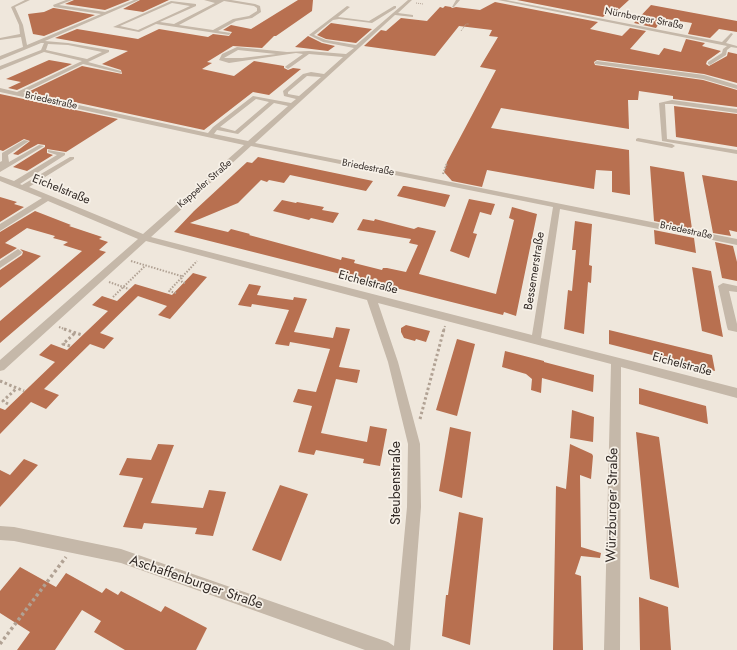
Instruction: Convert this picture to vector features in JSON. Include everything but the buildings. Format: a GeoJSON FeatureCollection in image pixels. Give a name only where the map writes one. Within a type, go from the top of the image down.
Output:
{"type":"FeatureCollection","features":[{"type":"Feature","properties":{"kind":"street"},"geometry":{"type":"LineString","coordinates":[[25,47],[21,25],[13,7],[28,0]]}},
{"type":"Feature","properties":{"kind":"street"},"geometry":{"type":"LineString","coordinates":[[70,0],[54,6],[105,13]]}},
{"type":"Feature","properties":{"kind":"street"},"geometry":{"type":"LineString","coordinates":[[0,58],[137,0]]}},
{"type":"Feature","properties":{"kind":"street"},"geometry":{"type":"LineString","coordinates":[[207,0],[255,5],[259,7],[259,12],[250,17],[235,20],[213,32]]}},
{"type":"Feature","properties":{"kind":"street"},"geometry":{"type":"LineString","coordinates":[[332,19],[339,18],[365,22],[374,21],[402,0]]}},
{"type":"Feature","properties":{"kind":"street","name":"Kappeler Straße"},"geometry":{"type":"LineString","coordinates":[[0,367],[410,0]]}},
{"type":"Feature","properties":{"kind":"street"},"geometry":{"type":"LineString","coordinates":[[453,6],[458,0]]}},
{"type":"Feature","properties":{"kind":"street","name":"Nürnberger Straße"},"geometry":{"type":"LineString","coordinates":[[500,0],[737,48]]}},
{"type":"Feature","properties":{"kind":"street"},"geometry":{"type":"LineString","coordinates":[[174,26],[222,1]]}},
{"type":"Feature","properties":{"kind":"street"},"geometry":{"type":"LineString","coordinates":[[156,24],[195,5],[172,2],[115,27],[139,31],[156,24],[229,34]]}},
{"type":"Feature","properties":{"kind":"street"},"geometry":{"type":"LineString","coordinates":[[348,7],[311,35],[325,41],[358,47]]}},
{"type":"Feature","properties":{"kind":"street"},"geometry":{"type":"LineString","coordinates":[[566,13],[562,17],[585,22]]}},
{"type":"Feature","properties":{"kind":"street"},"geometry":{"type":"LineString","coordinates":[[395,14],[411,16]]}},
{"type":"Feature","properties":{"kind":"street"},"geometry":{"type":"LineString","coordinates":[[0,33],[2,38],[23,35]]}},
{"type":"Feature","properties":{"kind":"street"},"geometry":{"type":"LineString","coordinates":[[723,44],[731,34]]}},
{"type":"Feature","properties":{"kind":"street"},"geometry":{"type":"LineString","coordinates":[[16,94],[107,50],[40,41]]}},
{"type":"Feature","properties":{"kind":"street"},"geometry":{"type":"LineString","coordinates":[[43,50],[46,43]]}},
{"type":"Feature","properties":{"kind":"street"},"geometry":{"type":"LineString","coordinates":[[710,63],[724,54],[725,49],[730,46]]}},
{"type":"Feature","properties":{"kind":"street"},"geometry":{"type":"LineString","coordinates":[[285,53],[238,48],[221,58],[229,61],[285,53],[308,52],[347,56]]}},
{"type":"Feature","properties":{"kind":"street"},"geometry":{"type":"LineString","coordinates":[[0,68],[43,50],[84,61],[97,67],[119,72]]}},
{"type":"Feature","properties":{"kind":"street"},"geometry":{"type":"LineString","coordinates":[[288,67],[308,52]]}},
{"type":"Feature","properties":{"kind":"street"},"geometry":{"type":"LineString","coordinates":[[597,63],[704,77],[737,87]]}},
{"type":"Feature","properties":{"kind":"street"},"geometry":{"type":"LineString","coordinates":[[301,98],[286,95],[285,92],[305,75],[311,74],[325,76]]}},
{"type":"Feature","properties":{"kind":"street","name":"Briedestraße"},"geometry":{"type":"LineString","coordinates":[[0,90],[210,136],[737,242]]}},
{"type":"Feature","properties":{"kind":"street"},"geometry":{"type":"LineString","coordinates":[[210,136],[216,128],[255,98],[293,105]]}},
{"type":"Feature","properties":{"kind":"street"},"geometry":{"type":"LineString","coordinates":[[216,128],[236,132],[273,101]]}},
{"type":"Feature","properties":{"kind":"street"},"geometry":{"type":"LineString","coordinates":[[737,111],[672,102],[662,103],[664,140],[737,152]]}},
{"type":"Feature","properties":{"kind":"street"},"geometry":{"type":"LineString","coordinates":[[638,140],[737,158]]}},
{"type":"Feature","properties":{"kind":"street"},"geometry":{"type":"LineString","coordinates":[[0,165],[6,162],[4,154],[26,141]]}},
{"type":"Feature","properties":{"kind":"street"},"geometry":{"type":"LineString","coordinates":[[0,170],[41,146]]}},
{"type":"Feature","properties":{"kind":"street"},"geometry":{"type":"LineString","coordinates":[[0,187],[12,183],[63,154],[50,151]]}},
{"type":"Feature","properties":{"kind":"street"},"geometry":{"type":"LineString","coordinates":[[22,188],[72,158]]}},
{"type":"Feature","properties":{"kind":"street","name":"Eichelstraße"},"geometry":{"type":"LineString","coordinates":[[0,178],[144,238],[737,393]]}},
{"type":"Feature","properties":{"kind":"street"},"geometry":{"type":"LineString","coordinates":[[0,228],[46,198]]}},
{"type":"Feature","properties":{"kind":"street"},"geometry":{"type":"LineString","coordinates":[[176,198],[186,201]]}},
{"type":"Feature","properties":{"kind":"street","name":"Bessemerstraße"},"geometry":{"type":"LineString","coordinates":[[536,340],[557,205]]}},
{"type":"Feature","properties":{"kind":"street"},"geometry":{"type":"LineString","coordinates":[[0,265],[18,252]]}},
{"type":"Feature","properties":{"kind":"street"},"geometry":{"type":"LineString","coordinates":[[737,289],[723,286],[732,327],[737,328]]}},
{"type":"Feature","properties":{"kind":"street","name":"Steubenstraße"},"geometry":{"type":"LineString","coordinates":[[371,297],[393,362],[414,444],[414,507],[402,650]]}},
{"type":"Feature","properties":{"kind":"street","name":"Würzburger Straße"},"geometry":{"type":"LineString","coordinates":[[612,650],[616,361]]}},
{"type":"Feature","properties":{"kind":"street","name":"Aschaffenburger Straße"},"geometry":{"type":"LineString","coordinates":[[0,533],[121,556],[388,650]]}},
{"type":"Feature","properties":{"kind":"path"},"geometry":{"type":"LineString","coordinates":[[461,30],[466,24],[469,24]]}},
{"type":"Feature","properties":{"kind":"path"},"geometry":{"type":"LineString","coordinates":[[176,293],[169,291],[204,254]]}},
{"type":"Feature","properties":{"kind":"path"},"geometry":{"type":"LineString","coordinates":[[121,258],[181,276],[182,282],[185,283]]}},
{"type":"Feature","properties":{"kind":"path"},"geometry":{"type":"LineString","coordinates":[[113,296],[145,266]]}},
{"type":"Feature","properties":{"kind":"path"},"geometry":{"type":"LineString","coordinates":[[99,279],[129,288]]}},
{"type":"Feature","properties":{"kind":"path"},"geometry":{"type":"LineString","coordinates":[[420,421],[447,317]]}},
{"type":"Feature","properties":{"kind":"path"},"geometry":{"type":"LineString","coordinates":[[49,323],[82,335]]}},
{"type":"Feature","properties":{"kind":"path"},"geometry":{"type":"LineString","coordinates":[[70,346],[64,344],[75,333]]}},
{"type":"Feature","properties":{"kind":"path"},"geometry":{"type":"LineString","coordinates":[[0,381],[24,391]]}},
{"type":"Feature","properties":{"kind":"path"},"geometry":{"type":"LineString","coordinates":[[8,404],[3,402],[17,388]]}},
{"type":"Feature","properties":{"kind":"path"},"geometry":{"type":"LineString","coordinates":[[0,644],[74,547]]}}]}
